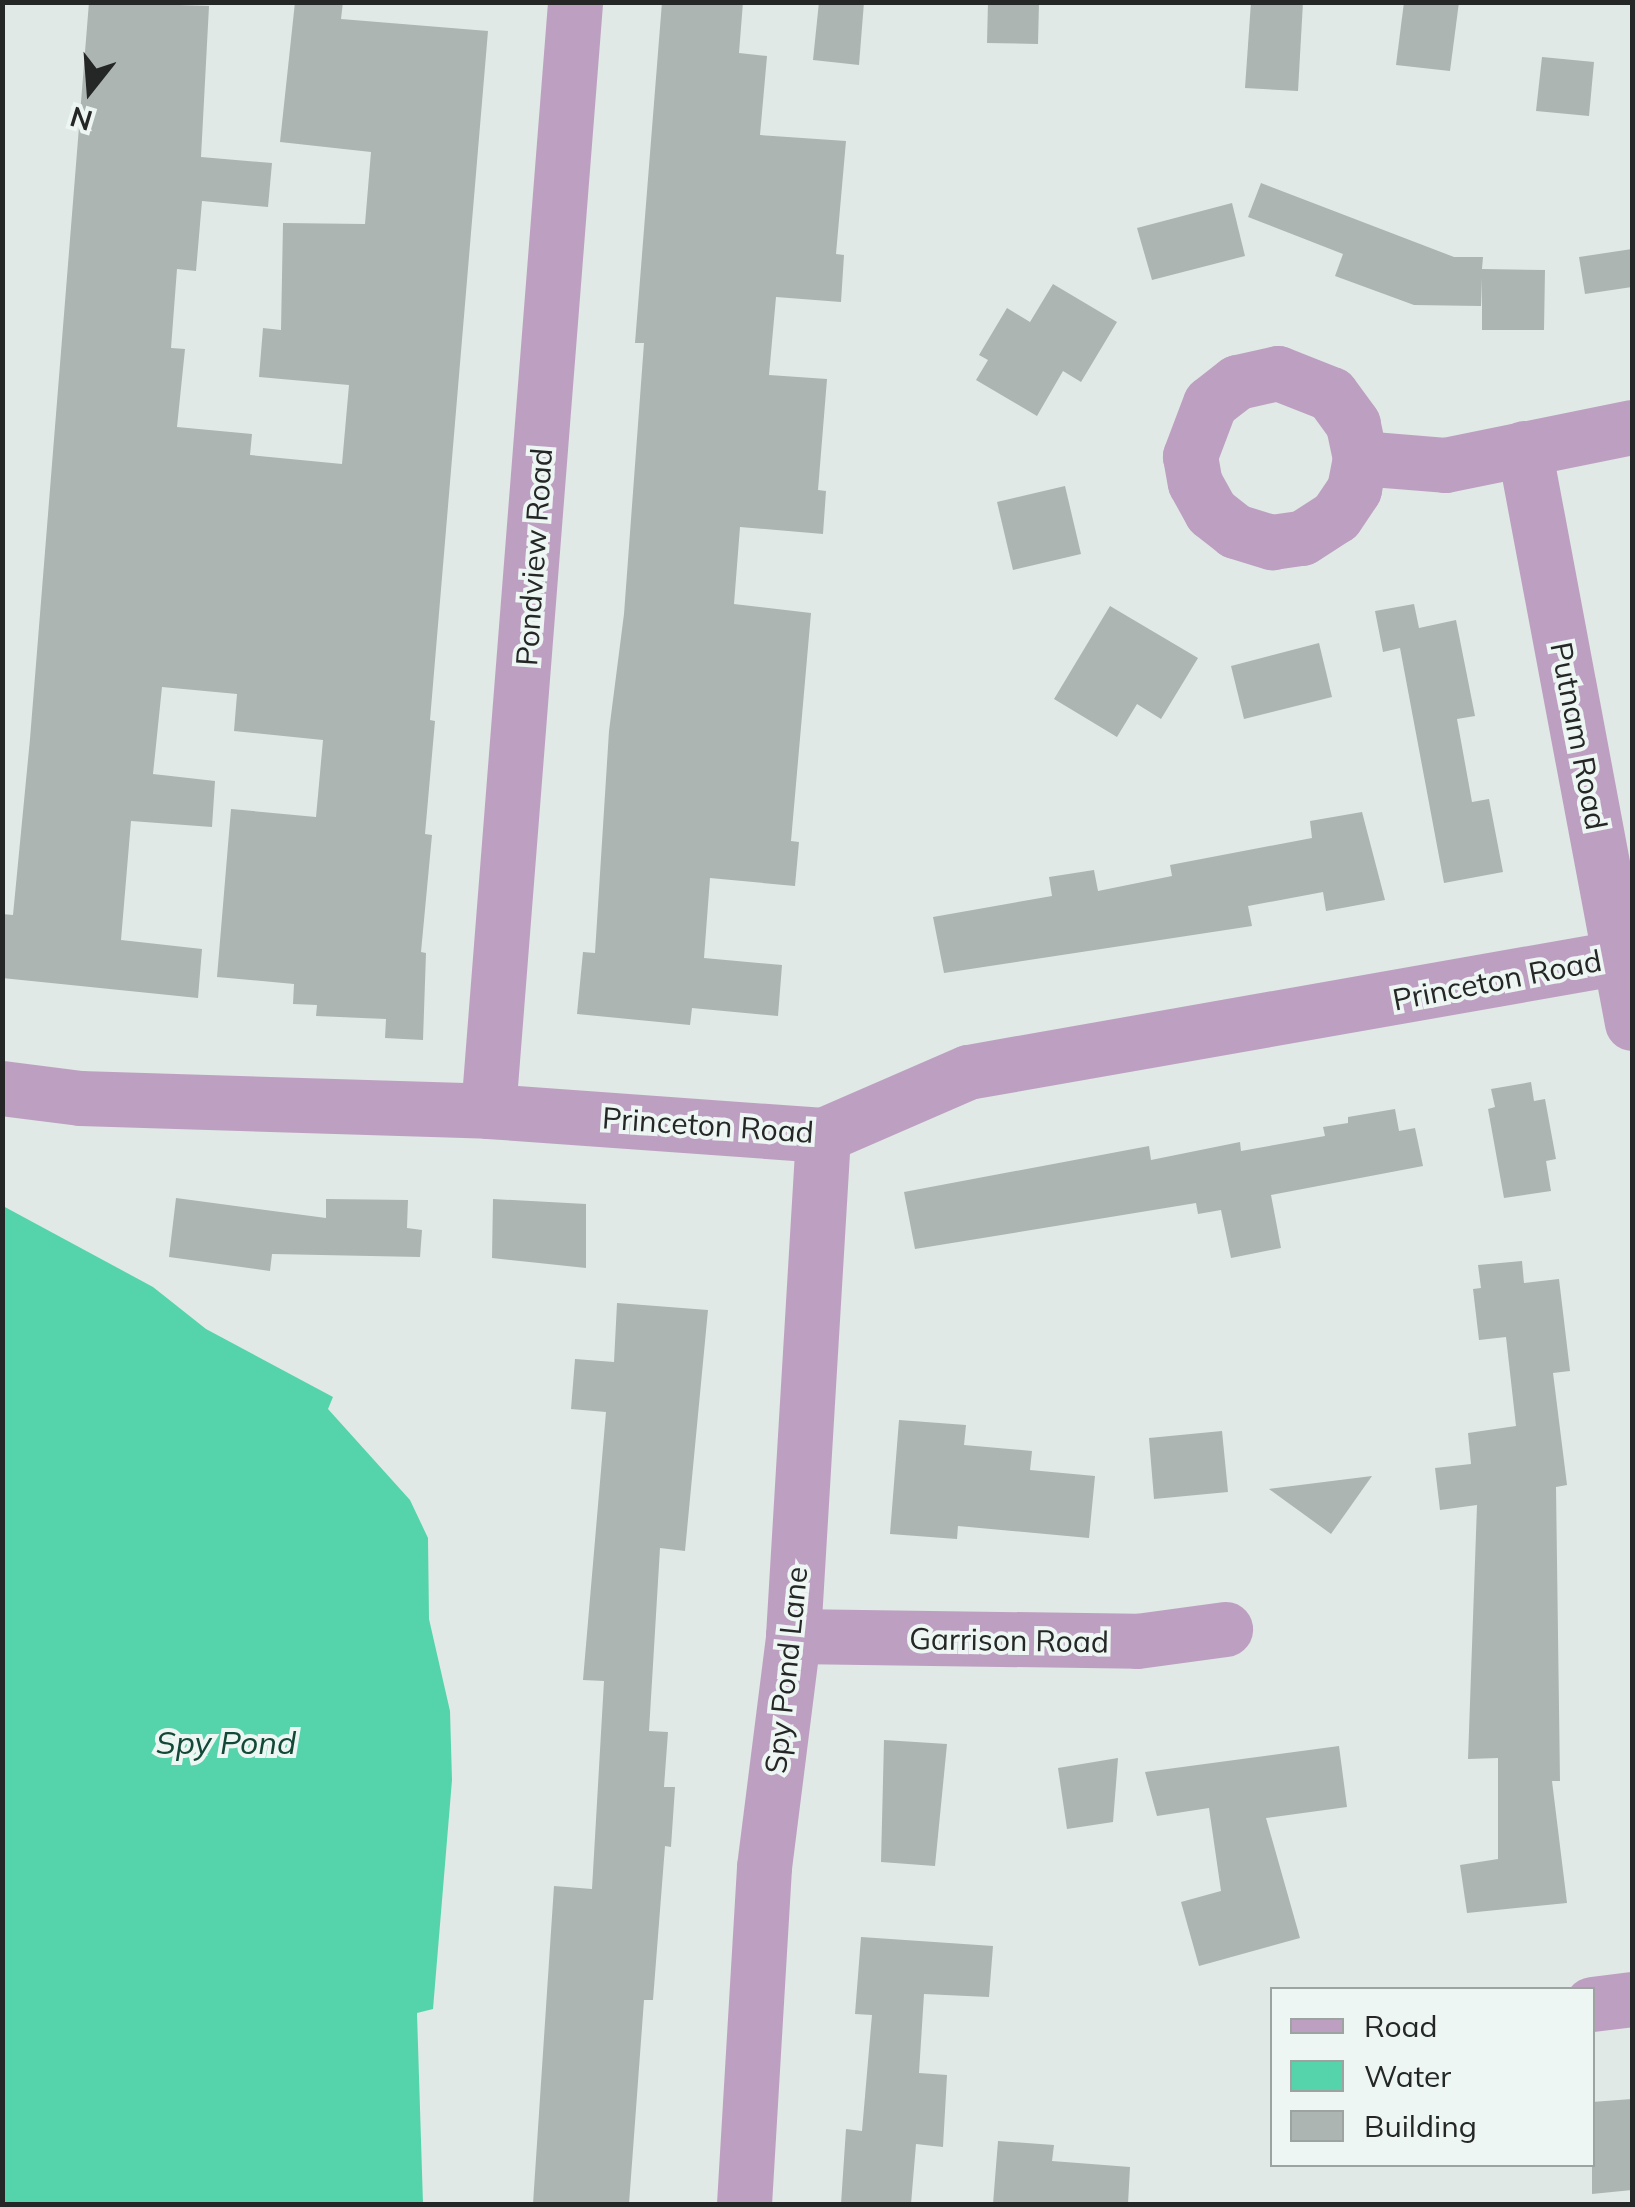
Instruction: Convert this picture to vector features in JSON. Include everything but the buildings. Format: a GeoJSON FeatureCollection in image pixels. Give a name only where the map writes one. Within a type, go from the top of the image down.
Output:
{"type":"FeatureCollection","features":[{"type":"Feature","properties":{"kind":"street","name":"Pondview Road"},"geometry":{"type":"LineString","coordinates":[[488,1111],[574,2]]}},
{"type":"Feature","properties":{"kind":"street"},"geometry":{"type":"LineString","coordinates":[[1360,458],[1445,464],[1632,427]]}},
{"type":"Feature","properties":{"kind":"street","name":"Putnam Road"},"geometry":{"type":"LineString","coordinates":[[1524,448],[1627,956],[1632,1023]]}},
{"type":"Feature","properties":{"kind":"street","name":"Princeton Road"},"geometry":{"type":"LineString","coordinates":[[2,1088],[80,1098],[488,1111],[822,1135],[968,1072],[1627,956]]}},
{"type":"Feature","properties":{"kind":"street","name":"Spy Pond Lane"},"geometry":{"type":"LineString","coordinates":[[744,2204],[764,1867],[793,1636],[822,1135]]}},
{"type":"Feature","properties":{"kind":"street","name":"Garrison Road"},"geometry":{"type":"LineString","coordinates":[[793,1636],[1136,1641],[1225,1629]]}},
{"type":"Feature","properties":{"kind":"street"},"geometry":{"type":"LineString","coordinates":[[1595,2004],[1632,1999]]}},
{"type":"Feature","properties":{"kind":"water","name":"Spy Pond"},"geometry":{"type":"Polygon","coordinates":[[[3,1206],[153,1287],[206,1329],[333,1397],[328,1409],[410,1500],[428,1538],[429,1619],[450,1711],[452,1780],[433,2009],[417,2013],[423,2204],[3,2204],[3,1206]]]}}]}
